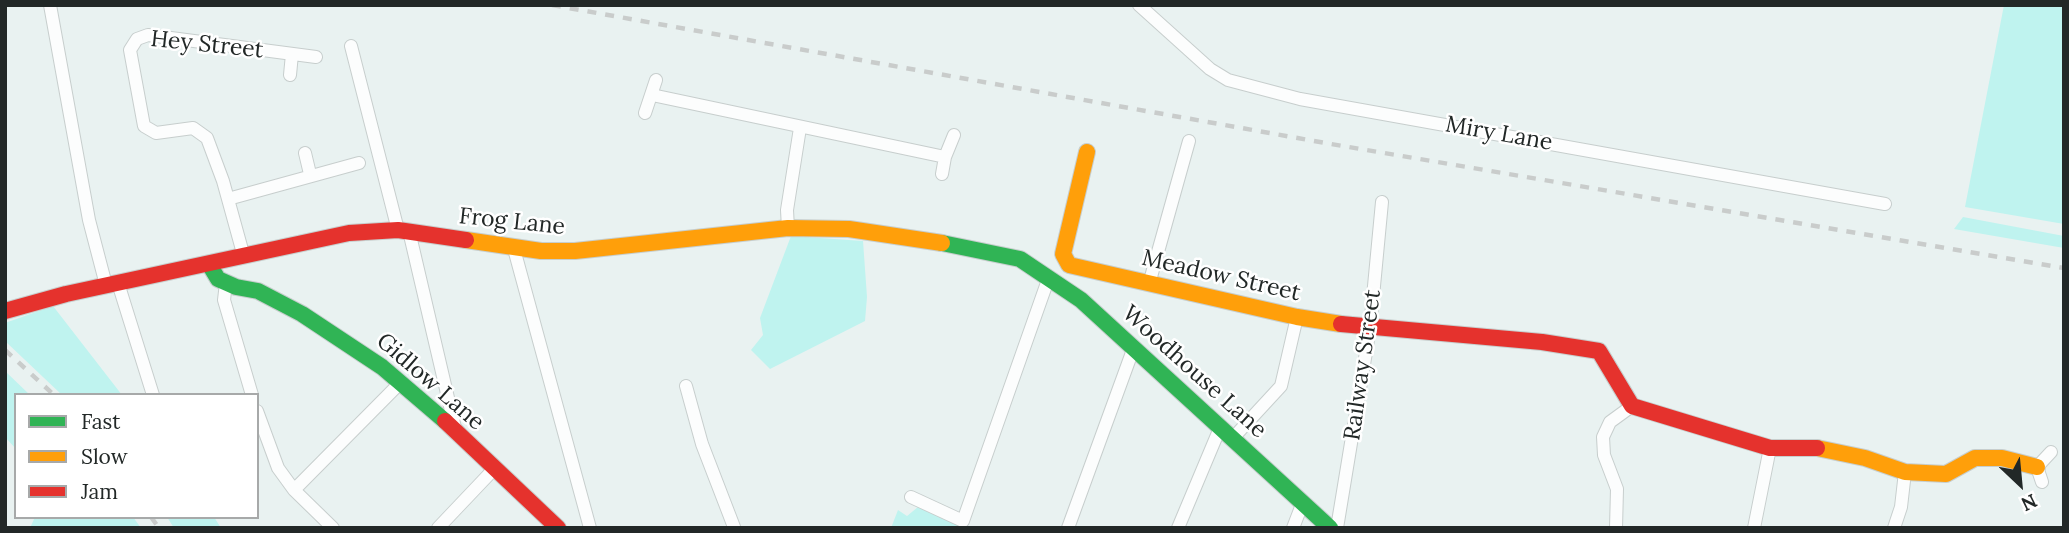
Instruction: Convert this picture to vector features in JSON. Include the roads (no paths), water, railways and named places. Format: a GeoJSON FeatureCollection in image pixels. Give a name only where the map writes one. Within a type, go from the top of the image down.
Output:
{"type":"FeatureCollection","features":[{"type":"Feature","properties":{"kind":"street"},"geometry":{"type":"LineString","coordinates":[[50,5],[89,219],[152,393]]}},
{"type":"Feature","properties":{"kind":"street","name":"Miry Lane"},"geometry":{"type":"LineString","coordinates":[[1139,5],[1210,69],[1240,83],[1300,99],[1885,204]]}},
{"type":"Feature","properties":{"kind":"street","name":"Hey Street"},"geometry":{"type":"LineString","coordinates":[[228,199],[209,142],[202,133],[189,128],[156,133],[144,125],[130,58],[131,46],[137,39],[148,35],[316,57]]}},
{"type":"Feature","properties":{"kind":"street"},"geometry":{"type":"LineString","coordinates":[[351,46],[457,434]]}},
{"type":"Feature","properties":{"kind":"street","name":"Hey Street"},"geometry":{"type":"LineString","coordinates":[[290,75],[292,54]]}},
{"type":"Feature","properties":{"kind":"street"},"geometry":{"type":"LineString","coordinates":[[645,113],[656,80]]}},
{"type":"Feature","properties":{"kind":"street"},"geometry":{"type":"LineString","coordinates":[[652,95],[800,128],[945,156]]}},
{"type":"Feature","properties":{"kind":"street"},"geometry":{"type":"LineString","coordinates":[[788,228],[787,210],[800,128]]}},
{"type":"Feature","properties":{"kind":"street"},"geometry":{"type":"LineString","coordinates":[[942,174],[945,156],[954,135]]}},
{"type":"Feature","properties":{"kind":"street"},"geometry":{"type":"LineString","coordinates":[[1149,284],[1189,141]]}},
{"type":"Feature","properties":{"kind":"street","name":"Meadow Street"},"geometry":{"type":"LineString","coordinates":[[1087,152],[1065,260],[1069,265],[1297,317],[1370,328],[1542,342],[1599,351],[1632,406]]}},
{"type":"Feature","properties":{"kind":"street"},"geometry":{"type":"LineString","coordinates":[[305,153],[310,174]]}},
{"type":"Feature","properties":{"kind":"street"},"geometry":{"type":"LineString","coordinates":[[239,258],[228,199],[271,189],[310,174],[359,163]]}},
{"type":"Feature","properties":{"kind":"street","name":"Railway Street"},"geometry":{"type":"LineString","coordinates":[[1338,528],[1370,328],[1382,202]]}},
{"type":"Feature","properties":{"kind":"street","name":"Frog Lane"},"geometry":{"type":"LineString","coordinates":[[5,311],[112,284],[349,233],[403,230],[514,249],[575,251],[788,228],[849,229],[980,249],[1020,259]]}},
{"type":"Feature","properties":{"kind":"street"},"geometry":{"type":"LineString","coordinates":[[514,249],[590,528]]}},
{"type":"Feature","properties":{"kind":"street","name":"Gidlow Lane"},"geometry":{"type":"LineString","coordinates":[[239,258],[241,275],[258,291]]}},
{"type":"Feature","properties":{"kind":"street","name":"Woodhouse Lane"},"geometry":{"type":"LineString","coordinates":[[1020,259],[1082,300],[1330,528]]}},
{"type":"Feature","properties":{"kind":"street"},"geometry":{"type":"LineString","coordinates":[[209,264],[215,275],[226,283],[224,300],[252,393]]}},
{"type":"Feature","properties":{"kind":"street"},"geometry":{"type":"LineString","coordinates":[[911,497],[962,521],[1049,276]]}},
{"type":"Feature","properties":{"kind":"street","name":"Gidlow Lane"},"geometry":{"type":"LineString","coordinates":[[226,283],[258,291],[302,314],[401,382],[558,528]]}},
{"type":"Feature","properties":{"kind":"street"},"geometry":{"type":"LineString","coordinates":[[1178,528],[1227,433],[1281,386],[1297,317]]}},
{"type":"Feature","properties":{"kind":"street"},"geometry":{"type":"LineString","coordinates":[[1068,528],[1134,347]]}},
{"type":"Feature","properties":{"kind":"street"},"geometry":{"type":"LineString","coordinates":[[294,491],[401,382]]}},
{"type":"Feature","properties":{"kind":"street"},"geometry":{"type":"LineString","coordinates":[[686,386],[702,444],[733,527]]}},
{"type":"Feature","properties":{"kind":"street"},"geometry":{"type":"LineString","coordinates":[[1616,528],[1617,489],[1604,455],[1603,437],[1610,422],[1632,406],[1770,448],[1813,447],[1866,458],[1905,472],[1946,474],[1975,458],[2001,458],[2040,475],[2051,452]]}},
{"type":"Feature","properties":{"kind":"street"},"geometry":{"type":"LineString","coordinates":[[259,417],[273,458],[294,491],[333,528]]}},
{"type":"Feature","properties":{"kind":"street"},"geometry":{"type":"LineString","coordinates":[[1754,528],[1770,448]]}},
{"type":"Feature","properties":{"kind":"street"},"geometry":{"type":"LineString","coordinates":[[438,528],[494,469]]}},
{"type":"Feature","properties":{"kind":"street"},"geometry":{"type":"LineString","coordinates":[[1894,528],[1901,507],[1905,472]]}},
{"type":"Feature","properties":{"kind":"street"},"geometry":{"type":"LineString","coordinates":[[1293,528],[1303,502]]}},
{"type":"Feature","properties":{"kind":"railway"},"geometry":{"type":"LineString","coordinates":[[552,5],[1331,144],[2064,268]]}},
{"type":"Feature","properties":{"kind":"railway"},"geometry":{"type":"LineString","coordinates":[[5,350],[52,393]]}},
{"type":"Feature","properties":{"kind":"railway"},"geometry":{"type":"LineString","coordinates":[[152,519],[159,528]]}}]}
